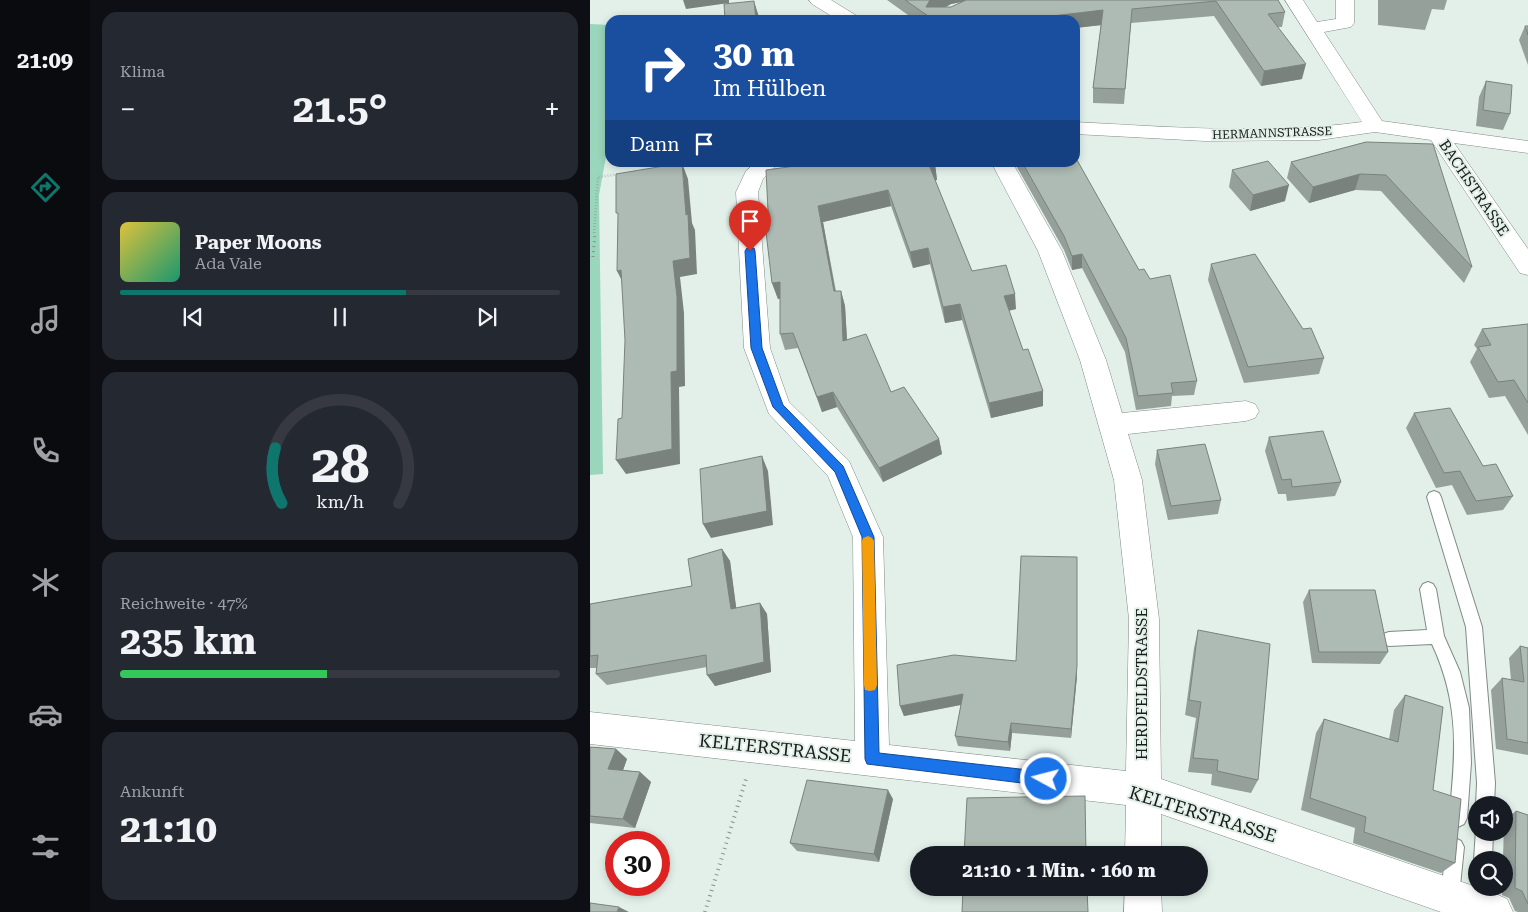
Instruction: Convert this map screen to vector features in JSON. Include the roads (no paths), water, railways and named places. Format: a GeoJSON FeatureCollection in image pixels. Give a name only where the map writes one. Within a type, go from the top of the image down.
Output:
{"type":"FeatureCollection","features":[{"type":"Feature","properties":{"kind":"street"},"geometry":{"type":"LineString","coordinates":[[818,0],[843,15]]}},
{"type":"Feature","properties":{"kind":"street"},"geometry":{"type":"LineString","coordinates":[[1294,0],[1375,126]]}},
{"type":"Feature","properties":{"kind":"street"},"geometry":{"type":"LineString","coordinates":[[1311,29],[1344,23],[1345,0]]}},
{"type":"Feature","properties":{"kind":"street","name":"HERMANNSTRASSE"},"geometry":{"type":"LineString","coordinates":[[1080,128],[1206,135],[1319,134],[1375,126],[1528,147]]}},
{"type":"Feature","properties":{"kind":"street","name":"BACHSTRASSE"},"geometry":{"type":"LineString","coordinates":[[1438,135],[1528,267]]}},
{"type":"Feature","properties":{"kind":"street"},"geometry":{"type":"LineString","coordinates":[[764,167],[754,176],[746,192],[756,348],[778,407],[839,469],[868,537],[872,759]]}},
{"type":"Feature","properties":{"kind":"street","name":"HERDFELDSTRASSE"},"geometry":{"type":"LineString","coordinates":[[1004,167],[1050,251],[1093,360],[1128,480],[1144,619],[1143,846]]}},
{"type":"Feature","properties":{"kind":"street"},"geometry":{"type":"LineString","coordinates":[[1112,425],[1246,411]]}},
{"type":"Feature","properties":{"kind":"street","name":"KELTERSTRASSE"},"geometry":{"type":"LineString","coordinates":[[590,728],[1142,790],[1477,900]]}},
{"type":"Feature","properties":{"kind":"street"},"geometry":{"type":"LineString","coordinates":[[1143,896],[1143,912]]}},
{"type":"Feature","properties":{"kind":"lane"},"geometry":{"type":"LineString","coordinates":[[1434,497],[1474,627],[1485,796]]}},
{"type":"Feature","properties":{"kind":"lane","name":"KELTERSTRASSE"},"geometry":{"type":"LineString","coordinates":[[1428,589],[1436,637],[1452,672],[1463,726],[1462,784],[1477,900]]}},
{"type":"Feature","properties":{"kind":"lane"},"geometry":{"type":"LineString","coordinates":[[1389,639],[1436,637]]}}]}
